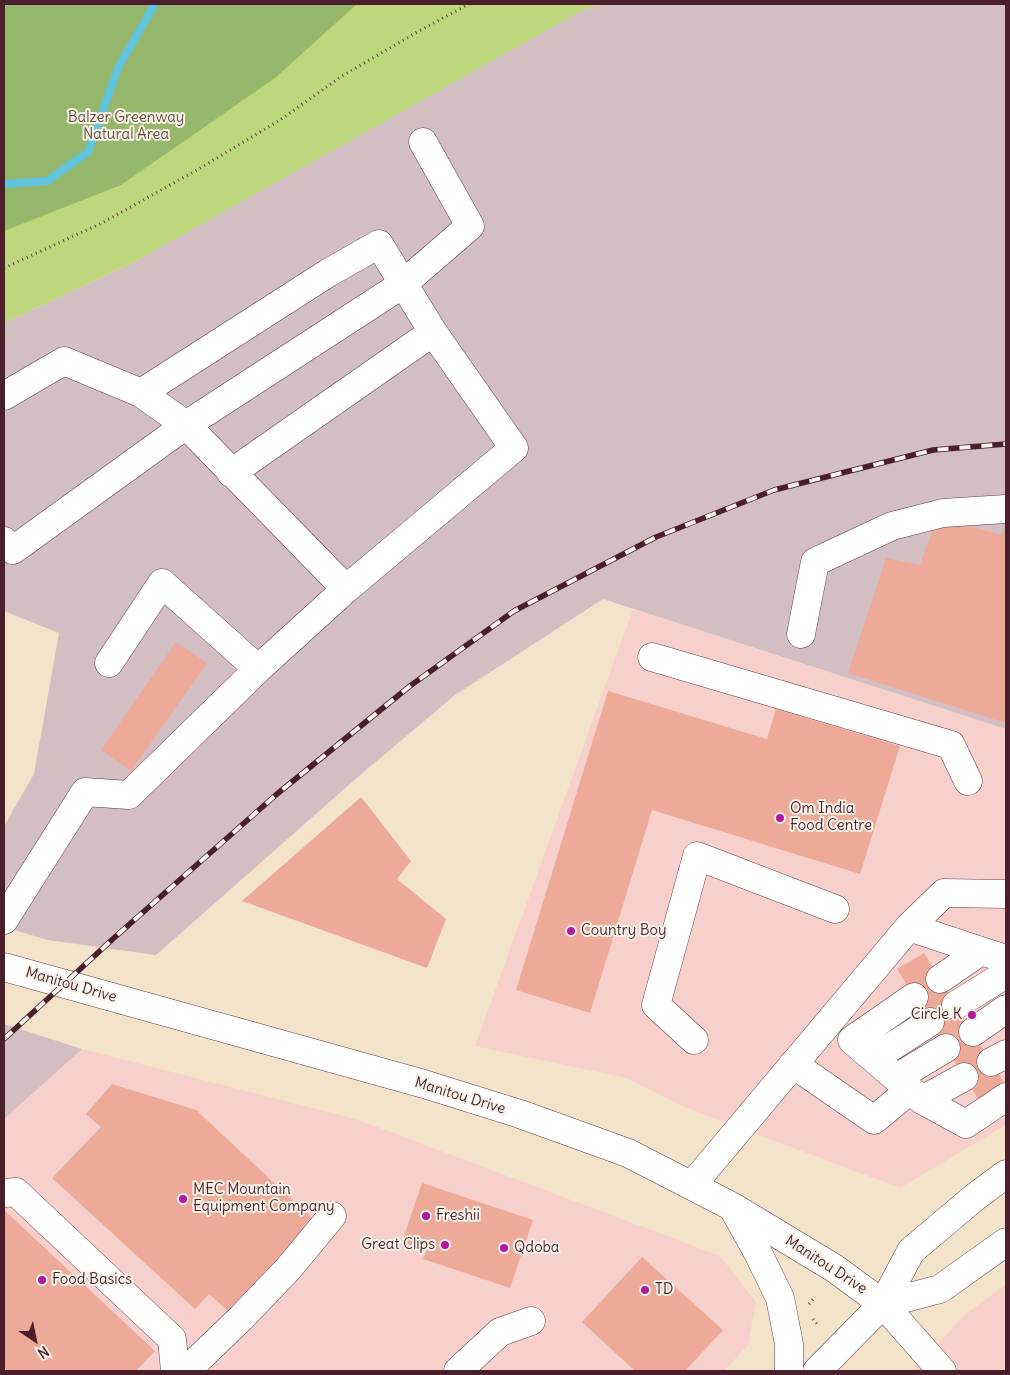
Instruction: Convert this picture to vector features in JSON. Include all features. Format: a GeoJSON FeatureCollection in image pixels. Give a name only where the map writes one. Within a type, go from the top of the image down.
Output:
{"type":"FeatureCollection","features":[{"type":"Feature","properties":{"kind":"main road"},"geometry":{"type":"LineString","coordinates":[[4,542],[13,550],[186,425],[403,284],[470,226],[423,142]]}},
{"type":"Feature","properties":{"kind":"main road"},"geometry":{"type":"LineString","coordinates":[[4,920],[84,792],[129,795],[258,669],[346,590],[514,448],[433,332],[379,244],[328,273],[141,393]]}},
{"type":"Feature","properties":{"kind":"main road"},"geometry":{"type":"LineString","coordinates":[[231,472],[433,332]]}},
{"type":"Feature","properties":{"kind":"main road"},"geometry":{"type":"LineString","coordinates":[[4,396],[64,361],[141,393],[186,425],[346,590]]}},
{"type":"Feature","properties":{"kind":"main road"},"geometry":{"type":"LineString","coordinates":[[801,634],[814,562],[892,526],[943,512],[1006,509]]}},
{"type":"Feature","properties":{"kind":"main road"},"geometry":{"type":"LineString","coordinates":[[109,663],[162,583],[258,669]]}},
{"type":"Feature","properties":{"kind":"main road"},"geometry":{"type":"LineString","coordinates":[[652,657],[951,745],[968,781]]}},
{"type":"Feature","properties":{"kind":"main road"},"geometry":{"type":"LineString","coordinates":[[694,1040],[656,1005],[697,856],[835,909]]}},
{"type":"Feature","properties":{"kind":"main road"},"geometry":{"type":"LineString","coordinates":[[692,1185],[909,927],[944,893],[1006,894]]}},
{"type":"Feature","properties":{"kind":"main road"},"geometry":{"type":"LineString","coordinates":[[909,927],[1006,959]]}},
{"type":"Feature","properties":{"kind":"main road"},"geometry":{"type":"LineString","coordinates":[[940,979],[981,951]]}},
{"type":"Feature","properties":{"kind":"main road","name":"Manitou Drive"},"geometry":{"type":"LineString","coordinates":[[4,967],[424,1084],[520,1114],[628,1153],[733,1207],[834,1268],[883,1304],[942,1371]]}},
{"type":"Feature","properties":{"kind":"main road"},"geometry":{"type":"LineString","coordinates":[[956,1005],[1006,974]]}},
{"type":"Feature","properties":{"kind":"main road"},"geometry":{"type":"LineString","coordinates":[[914,997],[852,1040],[910,1089],[966,1124],[1006,1097]]}},
{"type":"Feature","properties":{"kind":"main road"},"geometry":{"type":"LineString","coordinates":[[973,1032],[1006,1009]]}},
{"type":"Feature","properties":{"kind":"main road"},"geometry":{"type":"LineString","coordinates":[[874,1058],[930,1022]]}},
{"type":"Feature","properties":{"kind":"main road"},"geometry":{"type":"LineString","coordinates":[[793,1064],[874,1120],[910,1089],[946,1048]]}},
{"type":"Feature","properties":{"kind":"main road"},"geometry":{"type":"LineString","coordinates":[[910,1089],[964,1077]]}},
{"type":"Feature","properties":{"kind":"main road"},"geometry":{"type":"LineString","coordinates":[[817,1371],[883,1304],[911,1251],[975,1196],[1006,1174]]}},
{"type":"Feature","properties":{"kind":"main road"},"geometry":{"type":"LineString","coordinates":[[4,1193],[16,1192],[172,1339],[175,1371]]}},
{"type":"Feature","properties":{"kind":"main road"},"geometry":{"type":"LineString","coordinates":[[733,1207],[780,1298],[789,1344],[789,1371]]}},
{"type":"Feature","properties":{"kind":"main road"},"geometry":{"type":"LineString","coordinates":[[186,1371],[242,1318],[332,1216]]}},
{"type":"Feature","properties":{"kind":"main road"},"geometry":{"type":"LineString","coordinates":[[883,1304],[940,1289],[1006,1242]]}},
{"type":"Feature","properties":{"kind":"main road"},"geometry":{"type":"LineString","coordinates":[[458,1371],[500,1332],[531,1320]]}},
{"type":"Feature","properties":{"kind":"path"},"geometry":{"type":"LineString","coordinates":[[4,268],[102,223],[197,170],[280,120],[342,76],[469,4]]}},
{"type":"Feature","properties":{"kind":"shaded area"},"geometry":{"type":"Polygon","coordinates":[[[603,4],[1006,4],[1006,729],[603,599],[455,695],[359,776],[156,955],[48,940],[4,927],[4,826],[34,774],[59,633],[4,611],[4,323],[136,261],[511,47],[583,10],[603,4]]]}},
{"type":"Feature","properties":{"kind":"shaded area"},"geometry":{"type":"Polygon","coordinates":[[[633,609],[1006,729],[1006,1125],[900,1188],[687,1108],[626,1078],[475,1046],[633,609]]]}},
{"type":"Feature","properties":{"kind":"shaded area"},"geometry":{"type":"Polygon","coordinates":[[[4,1024],[82,1049],[4,1119],[4,1024]]]}},
{"type":"Feature","properties":{"kind":"shaded area"},"geometry":{"type":"Polygon","coordinates":[[[82,1049],[356,1119],[720,1256],[756,1302],[748,1345],[724,1371],[4,1371],[4,1119],[82,1049]]]}},
{"type":"Feature","properties":{"kind":"shaded area"},"geometry":{"type":"Polygon","coordinates":[[[1006,1284],[1006,1371],[911,1371],[967,1313],[1006,1284]]]}},
{"type":"Feature","properties":{"kind":"green space","name":"Balzer Greenway Natural Area"},"geometry":{"type":"Polygon","coordinates":[[[4,4],[603,4],[583,10],[136,261],[4,323],[4,4]]]}},
{"type":"Feature","properties":{"kind":"green space"},"geometry":{"type":"Polygon","coordinates":[[[4,4],[357,4],[275,78],[121,185],[4,231],[4,4]]]}},
{"type":"Feature","properties":{"kind":"building"},"geometry":{"type":"Polygon","coordinates":[[[936,520],[961,524],[1002,535],[1006,521],[1006,723],[848,673],[886,558],[920,565],[936,520]]]}},
{"type":"Feature","properties":{"kind":"building"},"geometry":{"type":"Polygon","coordinates":[[[176,642],[207,663],[131,771],[101,750],[176,642]]]}},
{"type":"Feature","properties":{"kind":"building"},"geometry":{"type":"Polygon","coordinates":[[[608,691],[767,739],[776,709],[900,746],[860,874],[652,810],[590,1013],[516,990],[608,691]]]}},
{"type":"Feature","properties":{"kind":"building"},"geometry":{"type":"Polygon","coordinates":[[[361,797],[411,861],[397,879],[446,919],[427,968],[242,901],[361,797]]]}},
{"type":"Feature","properties":{"kind":"building"},"geometry":{"type":"Polygon","coordinates":[[[924,953],[1006,1086],[980,1102],[897,969],[924,953]]]}},
{"type":"Feature","properties":{"kind":"building","name":"MEC Mountain Equipment Company"},"geometry":{"type":"Polygon","coordinates":[[[112,1084],[196,1110],[314,1220],[229,1312],[209,1294],[195,1309],[52,1178],[101,1127],[86,1114],[112,1084]]]}},
{"type":"Feature","properties":{"kind":"building"},"geometry":{"type":"Polygon","coordinates":[[[422,1183],[533,1220],[510,1288],[423,1259],[427,1250],[402,1242],[422,1183]]]}},
{"type":"Feature","properties":{"kind":"building","name":"Food Basics"},"geometry":{"type":"Polygon","coordinates":[[[4,1210],[155,1351],[136,1371],[4,1371],[4,1210]]]}},
{"type":"Feature","properties":{"kind":"building","name":"TD"},"geometry":{"type":"Polygon","coordinates":[[[642,1257],[723,1330],[685,1371],[635,1371],[582,1322],[642,1257]]]}},
{"type":"Feature","properties":{"kind":"waterway"},"geometry":{"type":"LineString","coordinates":[[4,184],[47,181],[88,152],[119,66],[155,4]]}},
{"type":"Feature","properties":{"kind":"railway"},"geometry":{"type":"LineString","coordinates":[[4,1039],[115,937],[277,794],[410,686],[514,611],[656,537],[774,490],[933,450],[1006,444]]}},
{"type":"Feature","properties":{"kind":"place","name":"Om India Food Centre"},"geometry":{"type":"Point","coordinates":[780,818]}},
{"type":"Feature","properties":{"kind":"place","name":"Country Boy"},"geometry":{"type":"Point","coordinates":[571,931]}},
{"type":"Feature","properties":{"kind":"place","name":"Circle K"},"geometry":{"type":"Point","coordinates":[972,1015]}},
{"type":"Feature","properties":{"kind":"place","name":"MEC Mountain Equipment Company"},"geometry":{"type":"Point","coordinates":[183,1199]}},
{"type":"Feature","properties":{"kind":"place","name":"Freshii"},"geometry":{"type":"Point","coordinates":[426,1216]}},
{"type":"Feature","properties":{"kind":"place","name":"Great Clips"},"geometry":{"type":"Point","coordinates":[445,1245]}},
{"type":"Feature","properties":{"kind":"place","name":"Qdoba"},"geometry":{"type":"Point","coordinates":[504,1248]}},
{"type":"Feature","properties":{"kind":"place","name":"Food Basics"},"geometry":{"type":"Point","coordinates":[42,1280]}},
{"type":"Feature","properties":{"kind":"place","name":"TD"},"geometry":{"type":"Point","coordinates":[645,1290]}}]}
